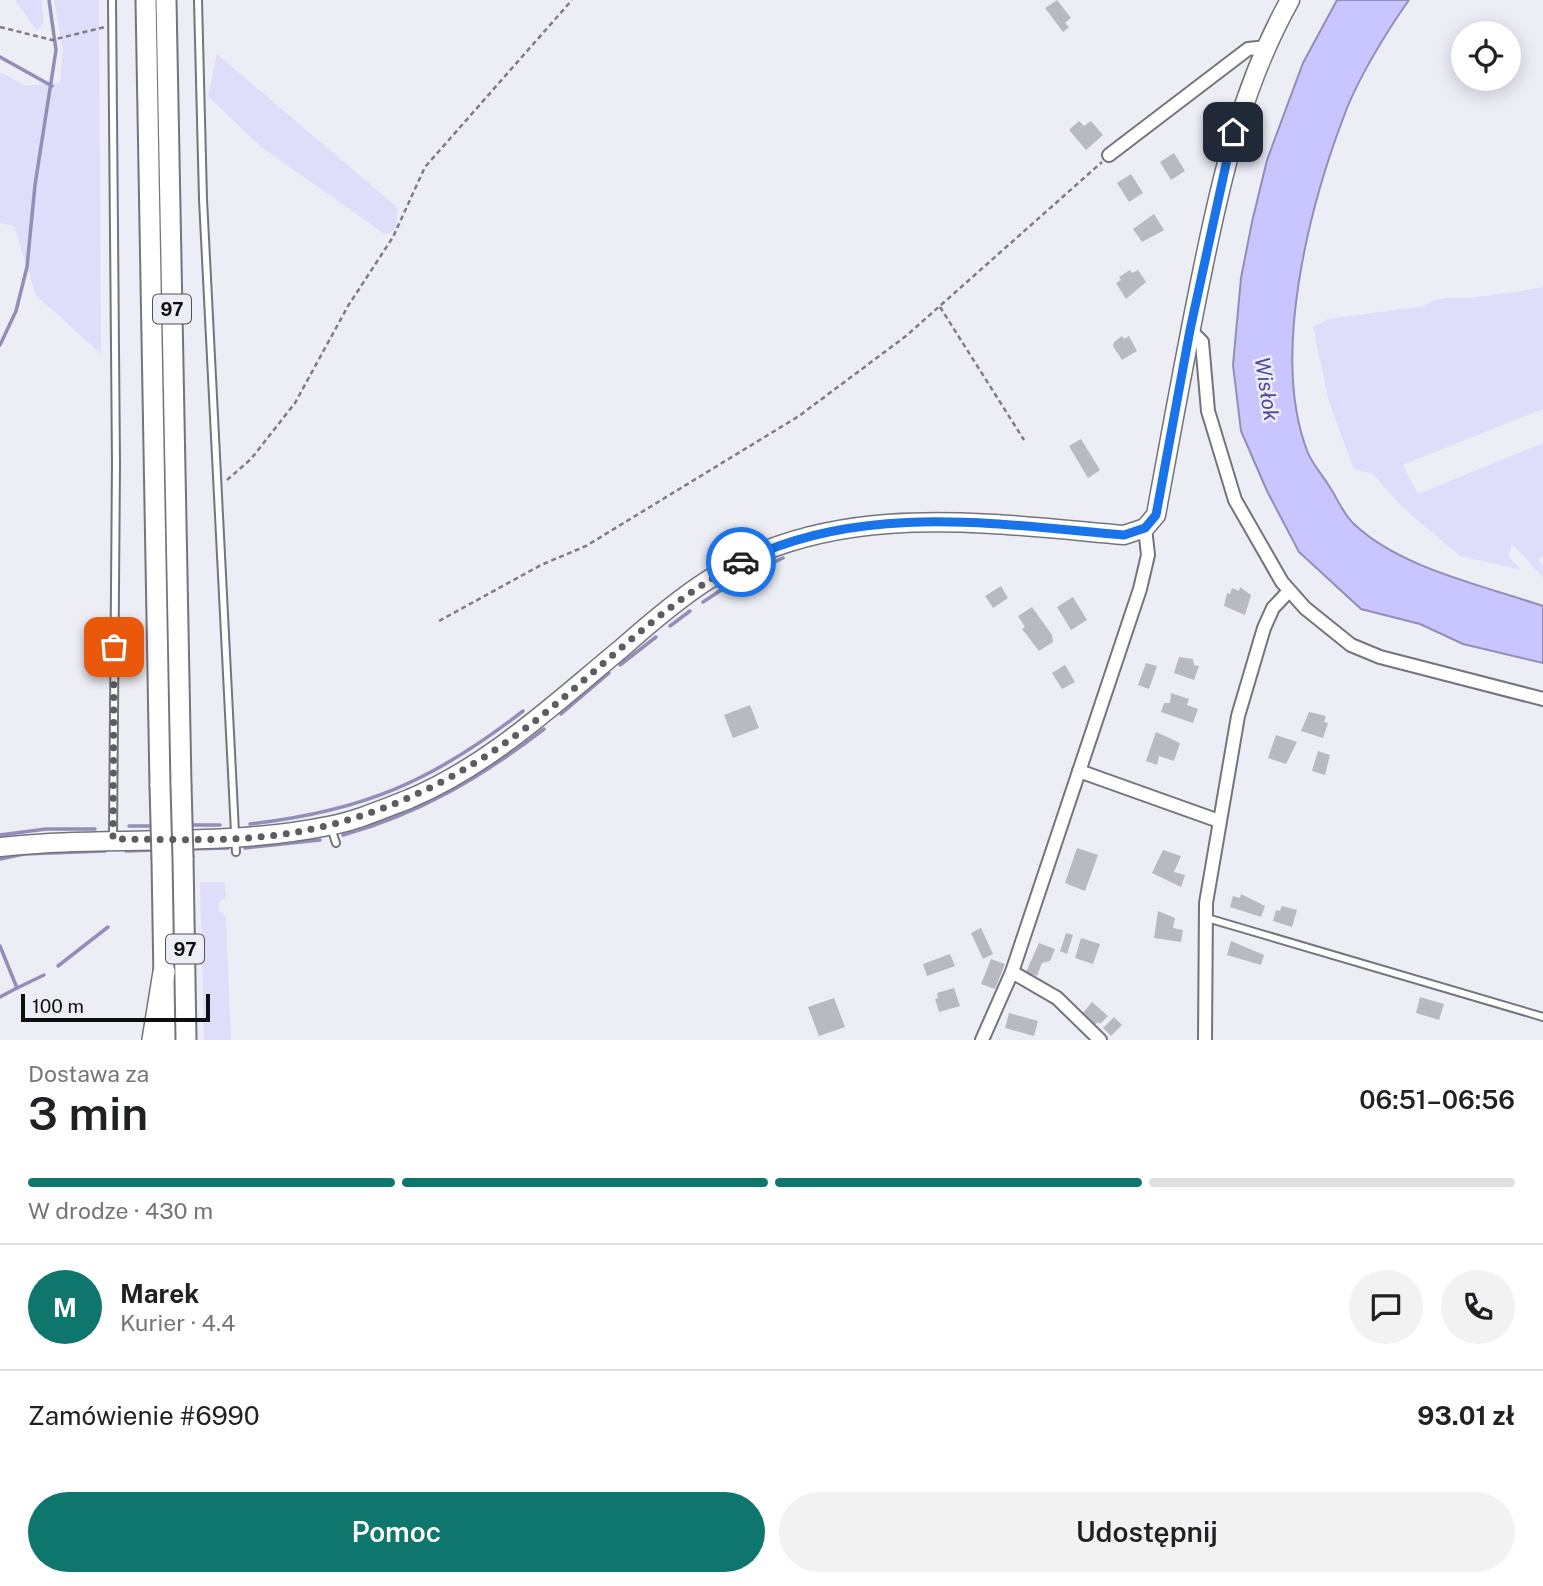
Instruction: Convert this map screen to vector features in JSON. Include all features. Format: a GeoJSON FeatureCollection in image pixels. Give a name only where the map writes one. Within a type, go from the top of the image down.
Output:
{"type":"FeatureCollection","features":[{"type":"Feature","properties":{"kind":"highway"},"geometry":{"type":"LineString","coordinates":[[153,1040],[164,972]]}},
{"type":"Feature","properties":{"kind":"main road","name":"97"},"geometry":{"type":"LineString","coordinates":[[146,0],[165,1040]]}},
{"type":"Feature","properties":{"kind":"main road","name":"97"},"geometry":{"type":"LineString","coordinates":[[166,0],[186,1040]]}},
{"type":"Feature","properties":{"kind":"street"},"geometry":{"type":"LineString","coordinates":[[0,847],[113,839],[235,845],[333,834],[454,777],[540,716],[709,579],[760,553],[810,534],[852,526],[919,521],[1124,535],[1145,528],[1156,515],[1190,330],[1233,132],[1267,47],[1290,0]]}},
{"type":"Feature","properties":{"kind":"street"},"geometry":{"type":"LineString","coordinates":[[1110,155],[1248,49],[1267,47]]}},
{"type":"Feature","properties":{"kind":"street"},"geometry":{"type":"LineString","coordinates":[[1190,330],[1202,342],[1208,411],[1235,500],[1289,591],[1305,608],[1351,645],[1380,657],[1543,699]]}},
{"type":"Feature","properties":{"kind":"street"},"geometry":{"type":"LineString","coordinates":[[982,1040],[1012,972],[1140,589],[1148,555],[1145,528]]}},
{"type":"Feature","properties":{"kind":"street"},"geometry":{"type":"LineString","coordinates":[[1205,1040],[1205,918],[1238,716],[1264,628],[1273,608],[1289,591]]}},
{"type":"Feature","properties":{"kind":"street"},"geometry":{"type":"LineString","coordinates":[[1079,771],[1219,821]]}},
{"type":"Feature","properties":{"kind":"street"},"geometry":{"type":"LineString","coordinates":[[1012,972],[1057,998],[1100,1040]]}},
{"type":"Feature","properties":{"kind":"lane"},"geometry":{"type":"LineString","coordinates":[[112,0],[116,449],[113,839]]}},
{"type":"Feature","properties":{"kind":"lane"},"geometry":{"type":"LineString","coordinates":[[198,0],[216,489],[235,845]]}},
{"type":"Feature","properties":{"kind":"lane"},"geometry":{"type":"LineString","coordinates":[[1205,918],[1543,1017]]}},
{"type":"Feature","properties":{"kind":"path"},"geometry":{"type":"LineString","coordinates":[[216,489],[251,459],[295,402],[348,306],[393,237],[425,167],[572,0]]}},
{"type":"Feature","properties":{"kind":"path"},"geometry":{"type":"LineString","coordinates":[[0,27],[52,40],[113,26]]}},
{"type":"Feature","properties":{"kind":"path"},"geometry":{"type":"LineString","coordinates":[[439,621],[541,565],[586,547],[799,416],[906,336],[1110,155]]}},
{"type":"Feature","properties":{"kind":"path"},"geometry":{"type":"LineString","coordinates":[[940,305],[1024,440]]}},
{"type":"Feature","properties":{"kind":"shaded area"},"geometry":{"type":"Polygon","coordinates":[[[15,0],[41,0],[44,22],[37,31],[15,0]]]}},
{"type":"Feature","properties":{"kind":"shaded area"},"geometry":{"type":"Polygon","coordinates":[[[54,0],[99,0],[101,354],[36,295],[14,226],[0,223],[0,72],[26,86],[60,83],[63,49],[54,0]]]}},
{"type":"Feature","properties":{"kind":"shaded area"},"geometry":{"type":"Polygon","coordinates":[[[217,54],[398,208],[396,228],[386,235],[260,146],[208,96],[217,54]]]}},
{"type":"Feature","properties":{"kind":"shaded area"},"geometry":{"type":"Polygon","coordinates":[[[1543,287],[1543,409],[1403,465],[1418,494],[1543,443],[1543,556],[1538,559],[1543,566],[1543,577],[1512,544],[1509,557],[1521,570],[1460,556],[1402,507],[1373,474],[1354,469],[1329,402],[1313,327],[1328,319],[1425,306],[1443,298],[1477,297],[1543,287]]]}},
{"type":"Feature","properties":{"kind":"shaded area"},"geometry":{"type":"Polygon","coordinates":[[[200,882],[224,882],[226,897],[219,902],[218,910],[226,917],[231,1040],[204,1040],[200,882]]]}},
{"type":"Feature","properties":{"kind":"water","name":"Wisłok"},"geometry":{"type":"Polygon","coordinates":[[[1337,0],[1409,0],[1373,56],[1350,102],[1318,194],[1307,238],[1293,329],[1293,373],[1297,415],[1308,453],[1347,516],[1373,539],[1418,564],[1543,606],[1543,663],[1463,644],[1420,624],[1361,609],[1299,552],[1267,491],[1241,431],[1233,365],[1241,278],[1252,222],[1267,160],[1303,63],[1337,0]]]}},
{"type":"Feature","properties":{"kind":"building"},"geometry":{"type":"Polygon","coordinates":[[[1057,0],[1071,18],[1065,23],[1069,27],[1063,32],[1045,8],[1057,0]]]}},
{"type":"Feature","properties":{"kind":"building"},"geometry":{"type":"Polygon","coordinates":[[[1079,121],[1084,126],[1091,121],[1103,135],[1086,150],[1069,130],[1079,121]]]}},
{"type":"Feature","properties":{"kind":"building"},"geometry":{"type":"Polygon","coordinates":[[[1174,153],[1185,171],[1171,180],[1160,162],[1174,153]]]}},
{"type":"Feature","properties":{"kind":"building"},"geometry":{"type":"Polygon","coordinates":[[[1131,174],[1143,193],[1129,202],[1117,183],[1131,174]]]}},
{"type":"Feature","properties":{"kind":"building"},"geometry":{"type":"Polygon","coordinates":[[[1154,214],[1164,230],[1142,242],[1133,229],[1154,214]]]}},
{"type":"Feature","properties":{"kind":"building"},"geometry":{"type":"Polygon","coordinates":[[[1130,270],[1132,273],[1138,270],[1146,282],[1126,299],[1116,283],[1121,280],[1119,277],[1130,270]]]}},
{"type":"Feature","properties":{"kind":"building"},"geometry":{"type":"Polygon","coordinates":[[[1122,336],[1124,339],[1129,336],[1137,351],[1122,360],[1113,346],[1122,336]]]}},
{"type":"Feature","properties":{"kind":"building"},"geometry":{"type":"Polygon","coordinates":[[[1081,439],[1100,470],[1088,478],[1069,446],[1081,439]]]}},
{"type":"Feature","properties":{"kind":"building"},"geometry":{"type":"Polygon","coordinates":[[[1001,586],[1008,598],[993,608],[985,596],[1001,586]]]}},
{"type":"Feature","properties":{"kind":"building"},"geometry":{"type":"Polygon","coordinates":[[[1240,587],[1251,595],[1245,615],[1224,606],[1227,593],[1230,594],[1232,588],[1239,591],[1240,587]]]}},
{"type":"Feature","properties":{"kind":"building"},"geometry":{"type":"Polygon","coordinates":[[[1073,597],[1087,620],[1071,630],[1057,607],[1073,597]]]}},
{"type":"Feature","properties":{"kind":"building"},"geometry":{"type":"Polygon","coordinates":[[[1032,607],[1052,635],[1053,642],[1039,651],[1022,629],[1025,627],[1018,616],[1032,607]]]}},
{"type":"Feature","properties":{"kind":"building"},"geometry":{"type":"Polygon","coordinates":[[[1179,657],[1193,659],[1194,665],[1199,666],[1194,680],[1174,673],[1179,657]]]}},
{"type":"Feature","properties":{"kind":"building"},"geometry":{"type":"Polygon","coordinates":[[[1146,663],[1157,666],[1149,689],[1138,685],[1146,663]]]}},
{"type":"Feature","properties":{"kind":"building"},"geometry":{"type":"Polygon","coordinates":[[[1065,665],[1075,682],[1062,689],[1052,673],[1065,665]]]}},
{"type":"Feature","properties":{"kind":"building"},"geometry":{"type":"Polygon","coordinates":[[[1171,693],[1189,699],[1187,705],[1198,709],[1193,723],[1161,712],[1164,703],[1170,703],[1171,693]]]}},
{"type":"Feature","properties":{"kind":"building"},"geometry":{"type":"Polygon","coordinates":[[[750,705],[759,728],[733,738],[724,715],[750,705]]]}},
{"type":"Feature","properties":{"kind":"building"},"geometry":{"type":"Polygon","coordinates":[[[1309,712],[1326,716],[1324,722],[1328,723],[1323,738],[1301,731],[1309,712]]]}},
{"type":"Feature","properties":{"kind":"building"},"geometry":{"type":"Polygon","coordinates":[[[1156,732],[1180,743],[1174,761],[1159,756],[1157,765],[1146,761],[1156,732]]]}},
{"type":"Feature","properties":{"kind":"building"},"geometry":{"type":"Polygon","coordinates":[[[1276,735],[1297,742],[1286,764],[1268,758],[1276,735]]]}},
{"type":"Feature","properties":{"kind":"building"},"geometry":{"type":"Polygon","coordinates":[[[1318,751],[1330,755],[1325,775],[1312,771],[1318,751]]]}},
{"type":"Feature","properties":{"kind":"building"},"geometry":{"type":"Polygon","coordinates":[[[1077,848],[1098,855],[1085,891],[1065,883],[1077,848]]]}},
{"type":"Feature","properties":{"kind":"building"},"geometry":{"type":"Polygon","coordinates":[[[1163,850],[1181,856],[1174,872],[1185,875],[1181,887],[1152,873],[1163,850]]]}},
{"type":"Feature","properties":{"kind":"building"},"geometry":{"type":"Polygon","coordinates":[[[1241,894],[1265,906],[1261,917],[1230,907],[1233,896],[1240,898],[1241,894]]]}},
{"type":"Feature","properties":{"kind":"building"},"geometry":{"type":"Polygon","coordinates":[[[1282,906],[1297,910],[1292,927],[1273,921],[1276,910],[1280,911],[1282,906]]]}},
{"type":"Feature","properties":{"kind":"building"},"geometry":{"type":"Polygon","coordinates":[[[1158,911],[1175,918],[1173,928],[1183,930],[1181,942],[1154,938],[1158,911]]]}},
{"type":"Feature","properties":{"kind":"building"},"geometry":{"type":"Polygon","coordinates":[[[981,928],[993,954],[983,959],[971,933],[981,928]]]}},
{"type":"Feature","properties":{"kind":"building"},"geometry":{"type":"Polygon","coordinates":[[[1066,933],[1073,935],[1067,954],[1060,951],[1066,933]]]}},
{"type":"Feature","properties":{"kind":"building"},"geometry":{"type":"Polygon","coordinates":[[[1081,938],[1100,944],[1093,964],[1075,958],[1081,938]]]}},
{"type":"Feature","properties":{"kind":"building"},"geometry":{"type":"Polygon","coordinates":[[[1231,941],[1264,955],[1261,965],[1227,955],[1231,941]]]}},
{"type":"Feature","properties":{"kind":"building"},"geometry":{"type":"Polygon","coordinates":[[[1039,943],[1055,949],[1050,961],[1042,963],[1037,976],[1026,972],[1039,943]]]}},
{"type":"Feature","properties":{"kind":"building"},"geometry":{"type":"Polygon","coordinates":[[[950,954],[955,966],[927,976],[923,964],[950,954]]]}},
{"type":"Feature","properties":{"kind":"building"},"geometry":{"type":"Polygon","coordinates":[[[991,959],[1005,964],[995,989],[981,984],[991,959]]]}},
{"type":"Feature","properties":{"kind":"building"},"geometry":{"type":"Polygon","coordinates":[[[954,988],[960,1006],[939,1012],[935,999],[938,998],[937,993],[954,988]]]}},
{"type":"Feature","properties":{"kind":"building"},"geometry":{"type":"Polygon","coordinates":[[[1420,997],[1444,1004],[1439,1020],[1416,1013],[1420,997]]]}},
{"type":"Feature","properties":{"kind":"building"},"geometry":{"type":"Polygon","coordinates":[[[834,998],[845,1027],[819,1036],[808,1007],[834,998]]]}},
{"type":"Feature","properties":{"kind":"building"},"geometry":{"type":"Polygon","coordinates":[[[1092,1002],[1108,1016],[1100,1024],[1098,1022],[1095,1025],[1082,1014],[1092,1002]]]}},
{"type":"Feature","properties":{"kind":"building"},"geometry":{"type":"Polygon","coordinates":[[[1009,1013],[1038,1021],[1034,1036],[1005,1028],[1009,1013]]]}},
{"type":"Feature","properties":{"kind":"building"},"geometry":{"type":"Polygon","coordinates":[[[1114,1017],[1122,1025],[1111,1036],[1103,1028],[1114,1017]]]}},
{"type":"Feature","properties":{"kind":"waterway"},"geometry":{"type":"LineString","coordinates":[[0,345],[16,311],[27,267],[35,185],[56,50],[49,0]]}},
{"type":"Feature","properties":{"kind":"waterway"},"geometry":{"type":"LineString","coordinates":[[0,57],[52,86]]}},
{"type":"Feature","properties":{"kind":"waterway"},"geometry":{"type":"LineString","coordinates":[[703,602],[738,579],[783,558]]}},
{"type":"Feature","properties":{"kind":"waterway"},"geometry":{"type":"LineString","coordinates":[[670,626],[690,611]]}},
{"type":"Feature","properties":{"kind":"waterway"},"geometry":{"type":"LineString","coordinates":[[620,665],[656,637]]}},
{"type":"Feature","properties":{"kind":"waterway"},"geometry":{"type":"LineString","coordinates":[[561,714],[609,673]]}},
{"type":"Feature","properties":{"kind":"waterway"},"geometry":{"type":"LineString","coordinates":[[250,824],[328,811],[396,789],[458,756],[523,711]]}},
{"type":"Feature","properties":{"kind":"waterway"},"geometry":{"type":"LineString","coordinates":[[343,835],[398,816],[449,792],[497,763],[544,729]]}},
{"type":"Feature","properties":{"kind":"waterway"},"geometry":{"type":"LineString","coordinates":[[187,825],[220,825]]}},
{"type":"Feature","properties":{"kind":"waterway"},"geometry":{"type":"LineString","coordinates":[[129,826],[155,826]]}},
{"type":"Feature","properties":{"kind":"waterway"},"geometry":{"type":"LineString","coordinates":[[0,835],[46,829],[95,829]]}},
{"type":"Feature","properties":{"kind":"waterway"},"geometry":{"type":"LineString","coordinates":[[245,848],[320,840]]}},
{"type":"Feature","properties":{"kind":"waterway"},"geometry":{"type":"LineString","coordinates":[[188,849],[228,848]]}},
{"type":"Feature","properties":{"kind":"waterway"},"geometry":{"type":"LineString","coordinates":[[126,851],[156,850]]}},
{"type":"Feature","properties":{"kind":"waterway"},"geometry":{"type":"LineString","coordinates":[[0,859],[24,854],[105,851]]}},
{"type":"Feature","properties":{"kind":"waterway"},"geometry":{"type":"LineString","coordinates":[[58,966],[108,927]]}},
{"type":"Feature","properties":{"kind":"waterway"},"geometry":{"type":"LineString","coordinates":[[0,946],[17,988],[0,997]]}},
{"type":"Feature","properties":{"kind":"waterway"},"geometry":{"type":"LineString","coordinates":[[17,988],[44,975]]}},
{"type":"Feature","properties":{"kind":"way so far"},"geometry":{"type":"LineString","coordinates":[[114,647],[113,839],[276,835],[331,826],[368,815],[412,798],[454,777],[540,716],[709,579],[741,562]]}},
{"type":"Feature","properties":{"kind":"route"},"geometry":{"type":"LineString","coordinates":[[741,562],[810,534],[852,526],[919,521],[1124,535],[1145,528],[1156,515],[1190,330],[1233,132]]}}]}
